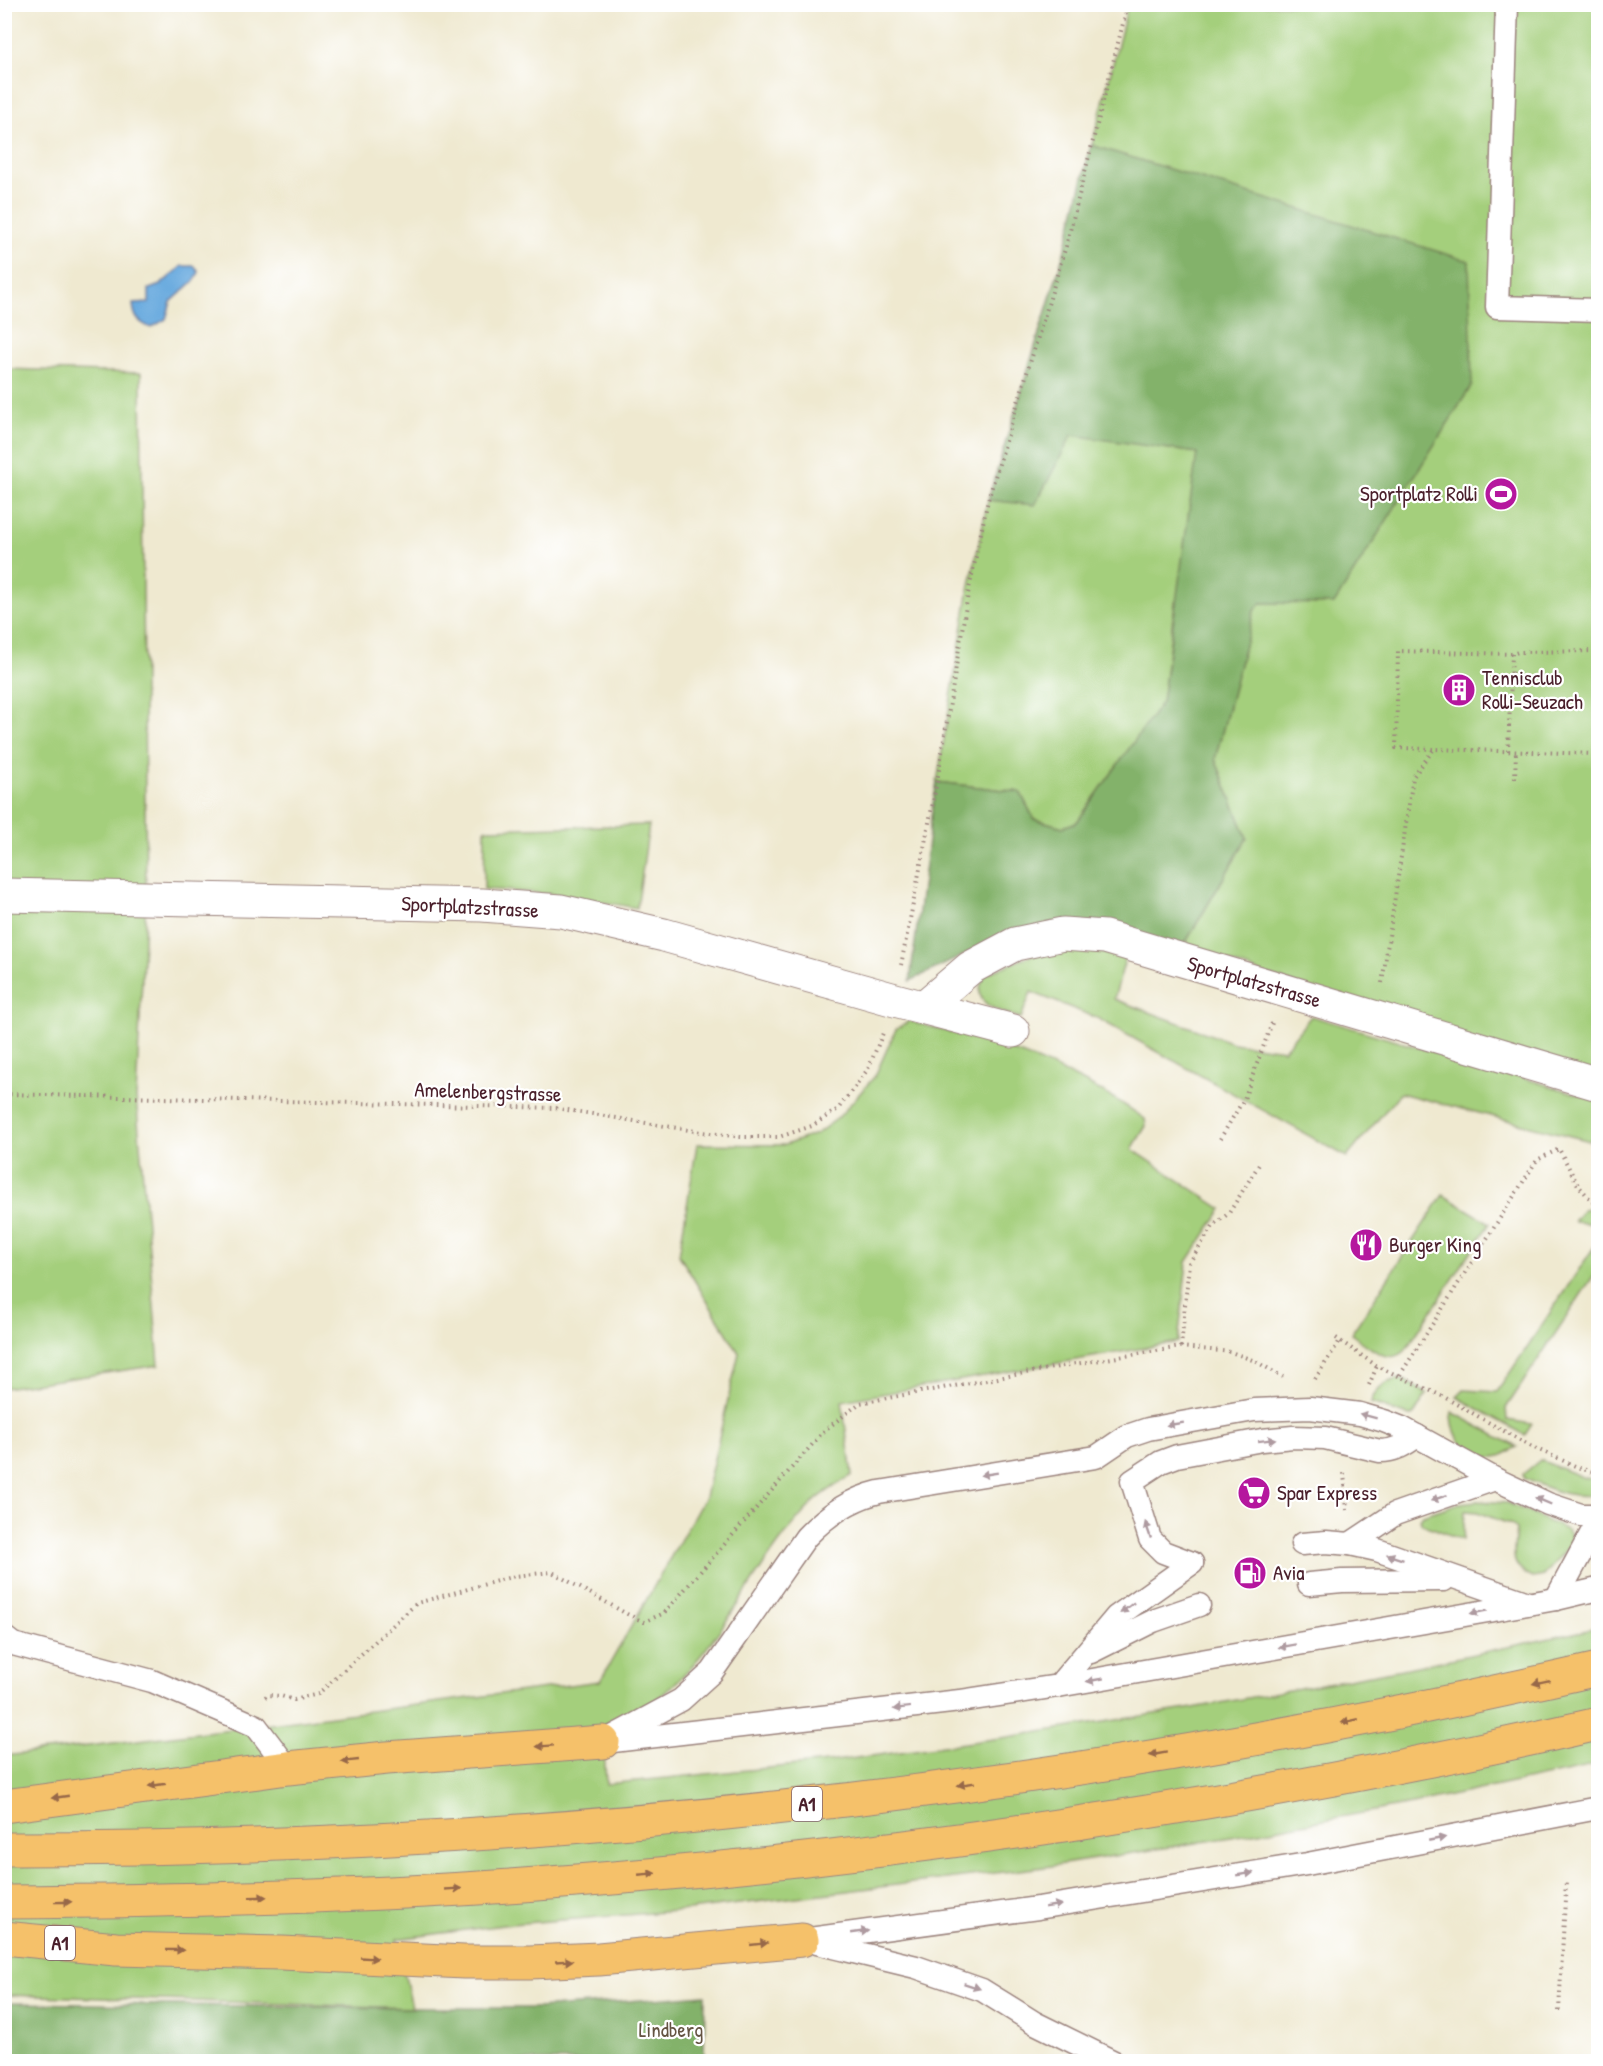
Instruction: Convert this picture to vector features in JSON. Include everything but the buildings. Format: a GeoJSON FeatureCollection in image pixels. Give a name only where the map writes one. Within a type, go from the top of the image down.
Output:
{"type":"FeatureCollection","features":[{"type":"Feature","properties":{"kind":"highway","name":"A1"},"geometry":{"type":"LineString","coordinates":[[4,1849],[226,1846],[414,1838],[550,1830],[724,1814],[924,1791],[1131,1759],[1329,1725],[1599,1669]]}},
{"type":"Feature","properties":{"kind":"highway","name":"A1"},"geometry":{"type":"LineString","coordinates":[[4,1902],[217,1899],[383,1893],[537,1884],[821,1856],[989,1835],[1214,1800],[1381,1770],[1599,1724]]}},
{"type":"Feature","properties":{"kind":"highway"},"geometry":{"type":"LineString","coordinates":[[4,1806],[288,1768],[387,1758],[603,1742]]}},
{"type":"Feature","properties":{"kind":"highway","name":"A1"},"geometry":{"type":"LineString","coordinates":[[4,1938],[116,1949],[271,1953],[453,1962],[599,1959],[802,1940]]}},
{"type":"Feature","properties":{"kind":"street","name":"Sportplatzstrasse"},"geometry":{"type":"LineString","coordinates":[[4,895],[482,905],[561,911],[664,935],[1014,1031]]}},
{"type":"Feature","properties":{"kind":"street","name":"Sportplatzstrasse"},"geometry":{"type":"LineString","coordinates":[[909,1004],[1015,944],[1063,934],[1105,937],[1599,1084]]}},
{"type":"Feature","properties":{"kind":"lane"},"geometry":{"type":"LineString","coordinates":[[1508,4],[1497,308],[1599,310]]}},
{"type":"Feature","properties":{"kind":"lane"},"geometry":{"type":"LineString","coordinates":[[603,1742],[681,1700],[712,1672],[806,1537],[822,1521],[839,1509],[863,1496],[1096,1457],[1127,1436],[1148,1429],[1254,1410],[1310,1407],[1352,1413],[1384,1421],[1417,1436],[1495,1479],[1548,1504],[1581,1515],[1599,1515]]}},
{"type":"Feature","properties":{"kind":"lane"},"geometry":{"type":"LineString","coordinates":[[1058,1686],[1116,1617],[1192,1563],[1163,1552],[1150,1539],[1132,1481],[1161,1462],[1177,1456],[1273,1439],[1325,1438],[1389,1451],[1405,1445],[1417,1436]]}},
{"type":"Feature","properties":{"kind":"lane"},"geometry":{"type":"LineString","coordinates":[[1350,1544],[1395,1514],[1495,1479]]}},
{"type":"Feature","properties":{"kind":"lane"},"geometry":{"type":"LineString","coordinates":[[1556,1599],[1599,1521]]}},
{"type":"Feature","properties":{"kind":"lane"},"geometry":{"type":"LineString","coordinates":[[1302,1544],[1326,1542],[1377,1550],[1529,1604]]}},
{"type":"Feature","properties":{"kind":"lane"},"geometry":{"type":"LineString","coordinates":[[1309,1584],[1342,1581],[1460,1579]]}},
{"type":"Feature","properties":{"kind":"lane"},"geometry":{"type":"LineString","coordinates":[[603,1742],[937,1704],[1058,1686],[1529,1604],[1599,1589]]}},
{"type":"Feature","properties":{"kind":"lane"},"geometry":{"type":"LineString","coordinates":[[1084,1656],[1153,1621],[1199,1605]]}},
{"type":"Feature","properties":{"kind":"lane"},"geometry":{"type":"LineString","coordinates":[[4,1637],[13,1644],[153,1681],[255,1726],[288,1768]]}},
{"type":"Feature","properties":{"kind":"lane"},"geometry":{"type":"LineString","coordinates":[[802,1940],[1038,1908],[1307,1864],[1599,1808]]}},
{"type":"Feature","properties":{"kind":"lane"},"geometry":{"type":"LineString","coordinates":[[802,1940],[907,1965],[982,1990],[1043,2027],[1114,2061]]}},
{"type":"Feature","properties":{"kind":"path","name":"Amelenbergstrasse"},"geometry":{"type":"LineString","coordinates":[[4,1094],[556,1108],[741,1137],[779,1137],[812,1126],[838,1109],[868,1069],[909,1004],[937,782],[968,594],[988,500],[1066,246],[1128,4]]}},
{"type":"Feature","properties":{"kind":"path"},"geometry":{"type":"LineString","coordinates":[[1599,651],[1512,654],[1398,651],[1396,748],[1599,754]]}},
{"type":"Feature","properties":{"kind":"path"},"geometry":{"type":"LineString","coordinates":[[1508,751],[1512,654]]}},
{"type":"Feature","properties":{"kind":"path"},"geometry":{"type":"LineString","coordinates":[[1378,1018],[1413,777],[1434,749]]}},
{"type":"Feature","properties":{"kind":"path"},"geometry":{"type":"LineString","coordinates":[[1515,779],[1516,751]]}},
{"type":"Feature","properties":{"kind":"path"},"geometry":{"type":"LineString","coordinates":[[1220,1139],[1244,1100],[1264,1045]]}},
{"type":"Feature","properties":{"kind":"path"},"geometry":{"type":"LineString","coordinates":[[1400,1376],[1537,1160],[1559,1149],[1578,1185],[1599,1208]]}},
{"type":"Feature","properties":{"kind":"path"},"geometry":{"type":"LineString","coordinates":[[1181,1347],[1189,1263],[1214,1225],[1229,1213],[1260,1163]]}},
{"type":"Feature","properties":{"kind":"path"},"geometry":{"type":"LineString","coordinates":[[1336,1338],[1377,1366],[1444,1396],[1532,1447],[1582,1469],[1599,1473]]}},
{"type":"Feature","properties":{"kind":"path"},"geometry":{"type":"LineString","coordinates":[[231,1715],[268,1695],[294,1700],[318,1695],[417,1603],[515,1576],[552,1572],[644,1622],[664,1613],[825,1430],[860,1403],[1181,1347],[1231,1352],[1284,1378]]}},
{"type":"Feature","properties":{"kind":"path"},"geometry":{"type":"LineString","coordinates":[[1559,2012],[1566,1881]]}},
{"type":"Feature","properties":{"kind":"green space"},"geometry":{"type":"Polygon","coordinates":[[[1128,5],[1598,5],[1598,1084],[1183,947],[1247,838],[1215,759],[1254,611],[1260,603],[1175,602],[1162,703],[1077,822],[1063,827],[1034,819],[1020,792],[937,782],[968,594],[988,500],[1066,246],[1128,5]]]}},
{"type":"Feature","properties":{"kind":"green space"},"geometry":{"type":"Polygon","coordinates":[[[1091,145],[1469,261],[1472,385],[1334,604],[1261,603],[1254,611],[1215,759],[1247,838],[1183,947],[1006,935],[910,981],[937,782],[1020,792],[1034,819],[1063,827],[1077,822],[1162,702],[1197,453],[1072,435],[1035,505],[988,500],[1066,246],[1091,145]]]}},
{"type":"Feature","properties":{"kind":"green space"},"geometry":{"type":"Polygon","coordinates":[[[4,369],[141,373],[146,901],[136,1097],[159,1365],[5,1388],[4,369]]]}},
{"type":"Feature","properties":{"kind":"green space"},"geometry":{"type":"Polygon","coordinates":[[[649,825],[637,908],[562,895],[484,889],[485,829],[649,825]]]}},
{"type":"Feature","properties":{"kind":"green space"},"geometry":{"type":"Polygon","coordinates":[[[1054,946],[1126,956],[1114,999],[1233,1043],[1284,1050],[1311,1016],[1598,1100],[1598,1143],[1400,1093],[1347,1157],[1097,1018],[1031,992],[1021,1018],[1003,1013],[982,1000],[981,985],[986,974],[1054,946]]]}},
{"type":"Feature","properties":{"kind":"green space"},"geometry":{"type":"Polygon","coordinates":[[[909,1021],[1002,1047],[1058,1069],[1112,1097],[1145,1119],[1146,1126],[1132,1149],[1222,1209],[1187,1262],[1178,1342],[842,1401],[852,1475],[819,1497],[792,1526],[714,1639],[692,1666],[668,1690],[641,1710],[603,1725],[606,1784],[828,1762],[1193,1708],[1408,1668],[1598,1628],[1598,1765],[1417,1803],[1220,1839],[1045,1867],[689,1910],[511,1924],[397,1939],[412,2008],[5,1995],[5,1756],[600,1681],[705,1497],[739,1353],[679,1255],[697,1144],[785,1145],[816,1134],[838,1118],[875,1076],[896,1029],[909,1021]]]}},
{"type":"Feature","properties":{"kind":"green space"},"geometry":{"type":"Polygon","coordinates":[[[1443,1195],[1490,1223],[1405,1351],[1398,1355],[1384,1355],[1351,1334],[1443,1195]]]}},
{"type":"Feature","properties":{"kind":"green space"},"geometry":{"type":"Polygon","coordinates":[[[1589,1209],[1598,1217],[1598,1224],[1575,1222],[1574,1220],[1583,1210],[1589,1209]]]}},
{"type":"Feature","properties":{"kind":"green space"},"geometry":{"type":"Polygon","coordinates":[[[1598,1241],[1598,1269],[1506,1408],[1507,1420],[1532,1424],[1525,1435],[1457,1397],[1464,1390],[1497,1392],[1598,1241]]]}},
{"type":"Feature","properties":{"kind":"green space"},"geometry":{"type":"Polygon","coordinates":[[[1397,1379],[1406,1381],[1427,1394],[1413,1416],[1371,1403],[1380,1387],[1397,1379]]]}},
{"type":"Feature","properties":{"kind":"green space"},"geometry":{"type":"Polygon","coordinates":[[[1452,1412],[1517,1447],[1500,1456],[1480,1456],[1472,1452],[1459,1440],[1452,1412]]]}},
{"type":"Feature","properties":{"kind":"green space"},"geometry":{"type":"Polygon","coordinates":[[[1540,1460],[1598,1481],[1598,1494],[1569,1494],[1523,1478],[1523,1474],[1540,1460]]]}},
{"type":"Feature","properties":{"kind":"green space"},"geometry":{"type":"Polygon","coordinates":[[[1476,1501],[1508,1503],[1567,1530],[1572,1542],[1544,1576],[1533,1578],[1525,1574],[1516,1564],[1514,1552],[1516,1529],[1512,1525],[1477,1512],[1465,1511],[1463,1540],[1422,1524],[1420,1519],[1423,1515],[1460,1503],[1476,1501]]]}},
{"type":"Feature","properties":{"kind":"green space","name":"Lindberg"},"geometry":{"type":"Polygon","coordinates":[[[705,1995],[704,2061],[5,2061],[5,2003],[538,2008],[705,1995]]]}},
{"type":"Feature","properties":{"kind":"water"},"geometry":{"type":"Polygon","coordinates":[[[182,266],[194,266],[199,272],[195,280],[171,302],[166,319],[151,328],[143,324],[134,313],[133,304],[149,303],[149,289],[160,285],[182,266]]]}},
{"type":"Feature","properties":{"kind":"place","name":"Sportplatz Rolli"},"geometry":{"type":"Point","coordinates":[1501,494]}},
{"type":"Feature","properties":{"kind":"place","name":"Tennisclub Rolli-Seuzach"},"geometry":{"type":"Point","coordinates":[1459,690]}},
{"type":"Feature","properties":{"kind":"place","name":"Burger King"},"geometry":{"type":"Point","coordinates":[1366,1245]}},
{"type":"Feature","properties":{"kind":"place","name":"Spar Express"},"geometry":{"type":"Point","coordinates":[1254,1493]}},
{"type":"Feature","properties":{"kind":"place","name":"Avia"},"geometry":{"type":"Point","coordinates":[1250,1573]}}]}
